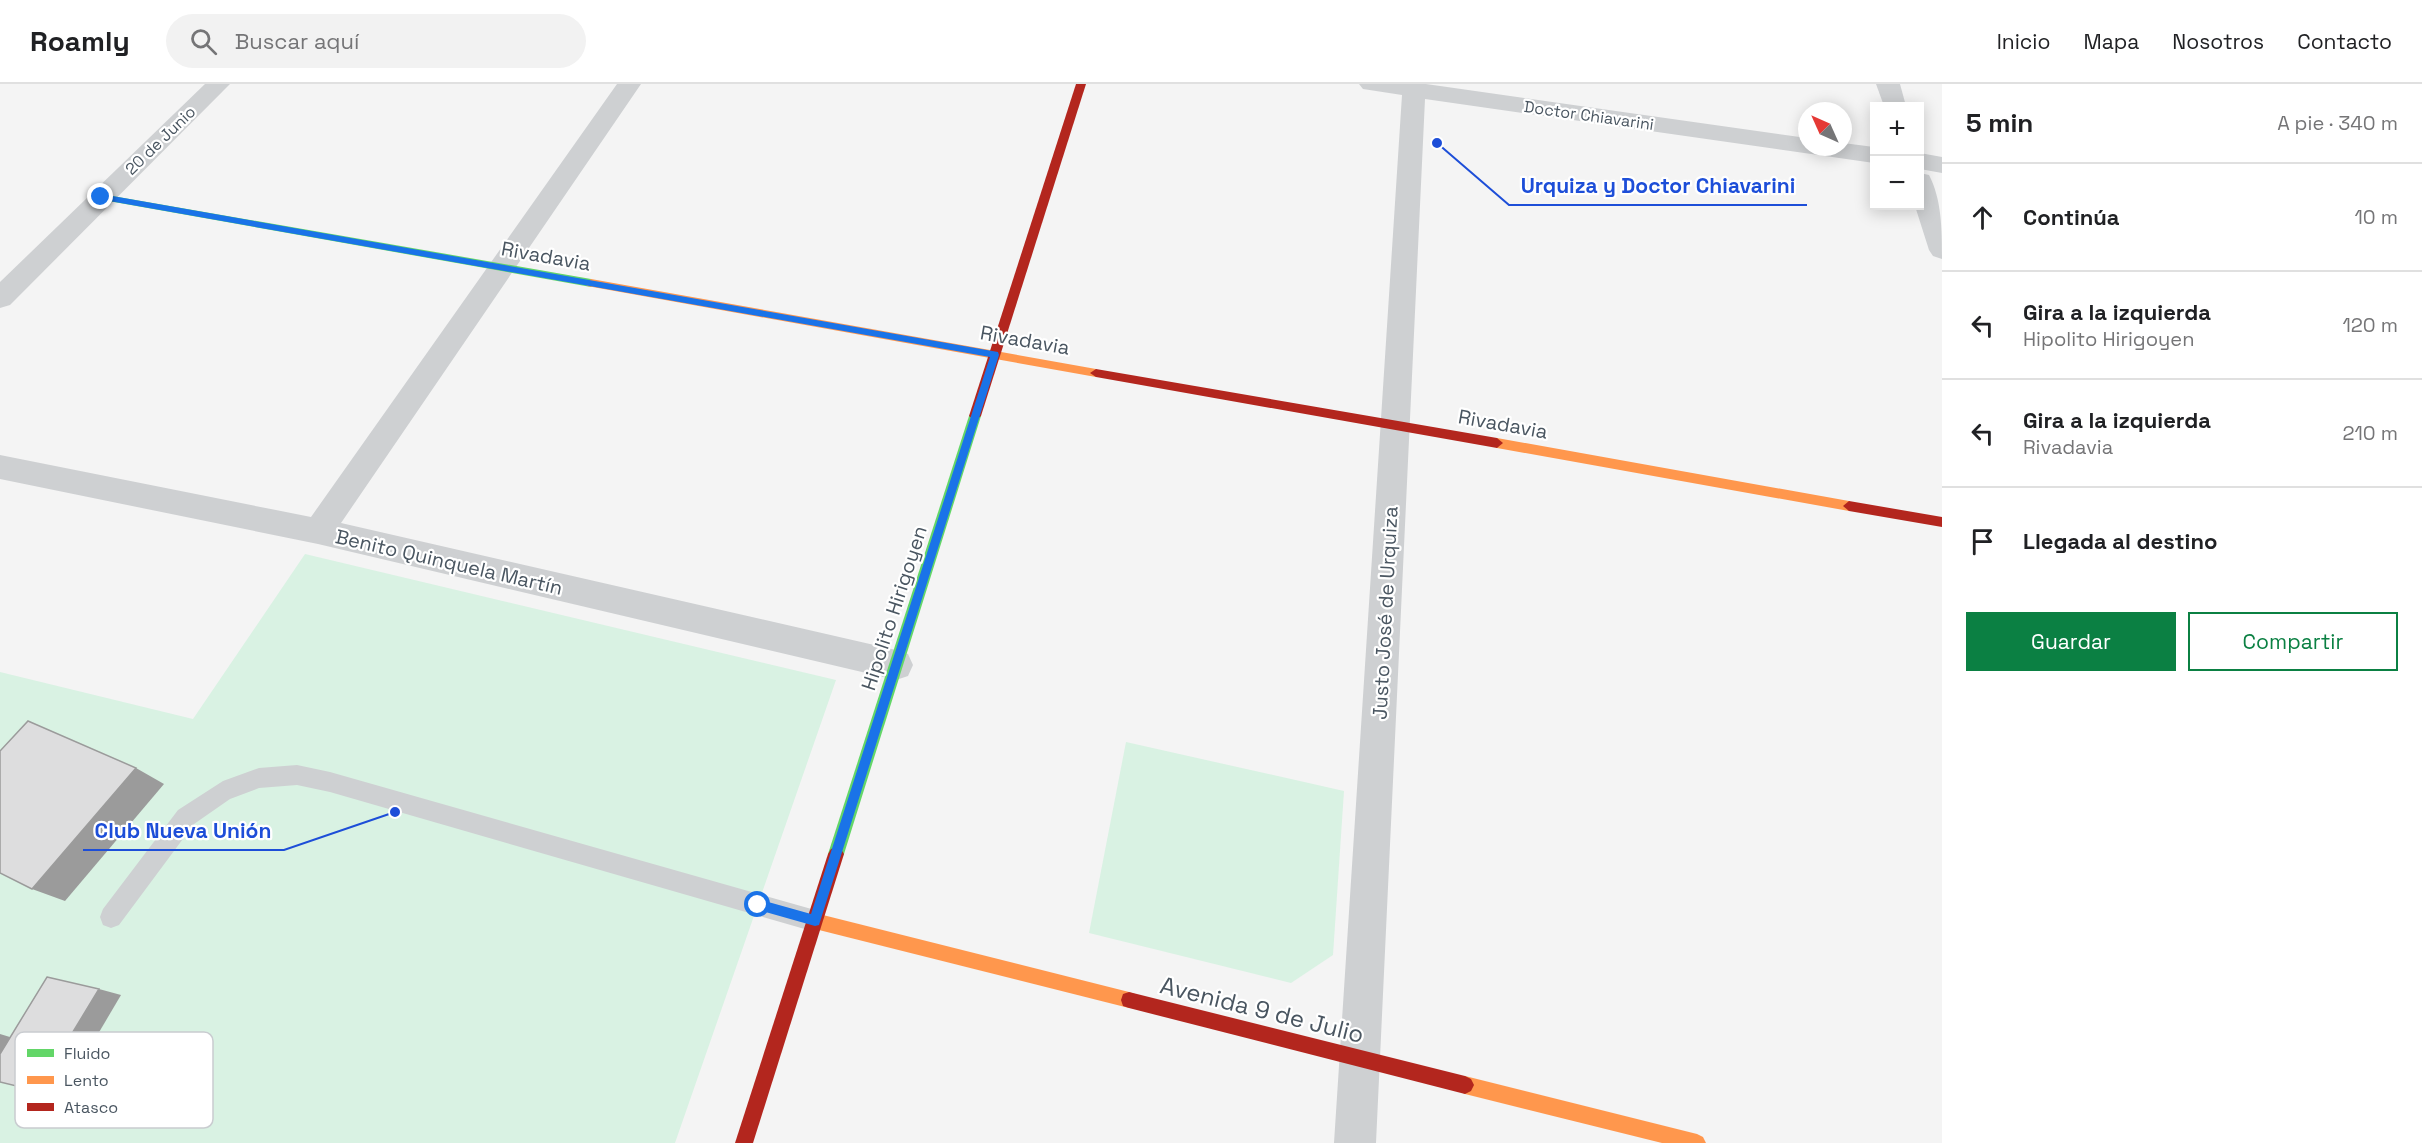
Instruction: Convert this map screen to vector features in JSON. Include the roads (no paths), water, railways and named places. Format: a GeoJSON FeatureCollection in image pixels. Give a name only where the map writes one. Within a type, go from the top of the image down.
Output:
{"type":"FeatureCollection","features":[{"type":"Feature","properties":{"kind":"street","name":"20 de Junio"},"geometry":{"type":"LineString","coordinates":[[0,298],[218,84]]}},
{"type":"Feature","properties":{"kind":"street"},"geometry":{"type":"LineString","coordinates":[[318,531],[629,84]]}},
{"type":"Feature","properties":{"kind":"street","name":"Hipolito Hirigoyen"},"geometry":{"type":"LineString","coordinates":[[744,1143],[1081,84]]}},
{"type":"Feature","properties":{"kind":"street","name":"Doctor Chiavarini"},"geometry":{"type":"LineString","coordinates":[[1371,84],[1414,87],[1798,145]]}},
{"type":"Feature","properties":{"kind":"street"},"geometry":{"type":"LineString","coordinates":[[1888,84],[1895,102]]}},
{"type":"Feature","properties":{"kind":"street","name":"Justo José de Urquiza"},"geometry":{"type":"LineString","coordinates":[[1355,1143],[1414,87]]}},
{"type":"Feature","properties":{"kind":"street"},"geometry":{"type":"LineString","coordinates":[[1852,152],[1870,154]]}},
{"type":"Feature","properties":{"kind":"street"},"geometry":{"type":"LineString","coordinates":[[1924,162],[1942,165]]}},
{"type":"Feature","properties":{"kind":"street"},"geometry":{"type":"LineString","coordinates":[[1924,194],[1942,250]]}},
{"type":"Feature","properties":{"kind":"street","name":"Rivadavia"},"geometry":{"type":"LineString","coordinates":[[101,197],[1942,522]]}},
{"type":"Feature","properties":{"kind":"street","name":"Benito Quinquela Martín"},"geometry":{"type":"LineString","coordinates":[[0,467],[318,531],[896,665]]}},
{"type":"Feature","properties":{"kind":"street","name":"Avenida 9 de Julio"},"geometry":{"type":"LineString","coordinates":[[815,921],[1697,1143]]}},
{"type":"Feature","properties":{"kind":"lane"},"geometry":{"type":"LineString","coordinates":[[111,917],[186,817],[223,791],[259,778],[297,775],[330,782],[815,921]]}},
{"type":"Feature","properties":{"kind":"place","name":"Urquiza y Doctor Chiavarini"},"geometry":{"type":"Point","coordinates":[1437,143]}},
{"type":"Feature","properties":{"kind":"place","name":"Club Nueva Unión"},"geometry":{"type":"Point","coordinates":[395,812]}}]}
